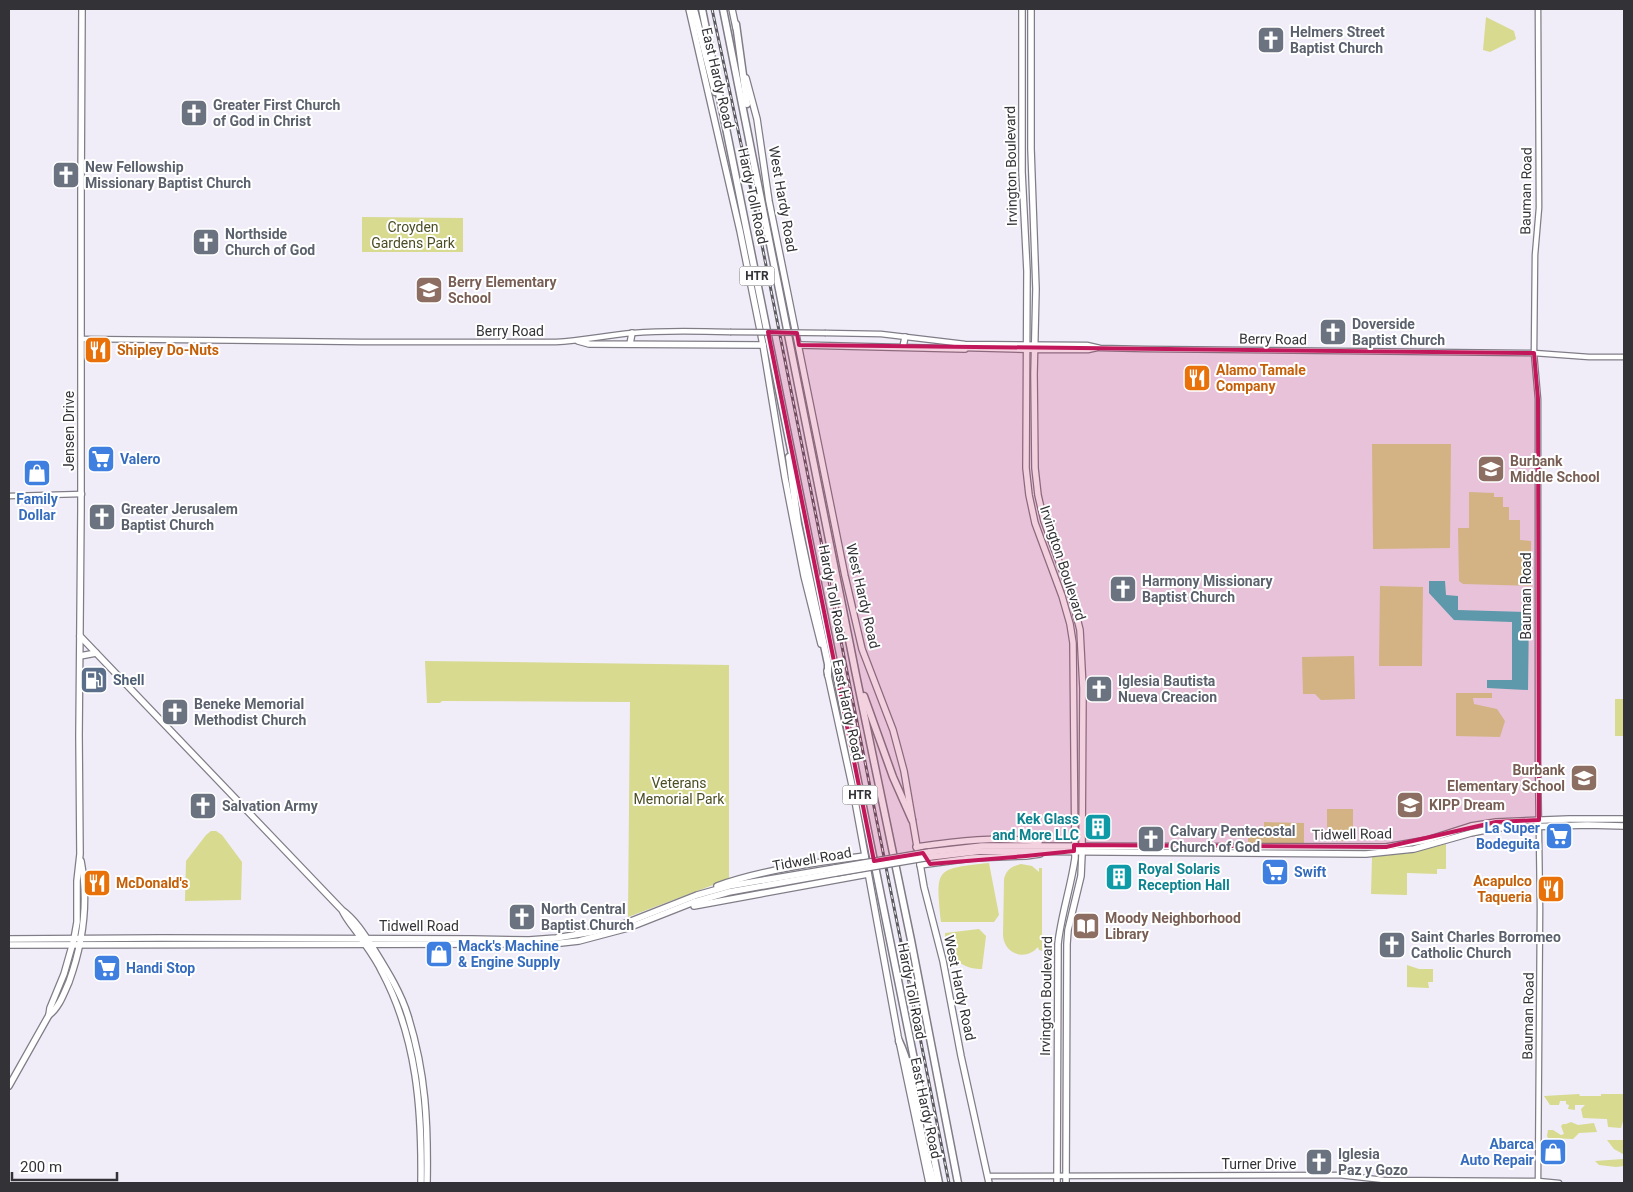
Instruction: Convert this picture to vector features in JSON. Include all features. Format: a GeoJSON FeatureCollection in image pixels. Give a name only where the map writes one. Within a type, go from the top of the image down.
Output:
{"type":"FeatureCollection","features":[{"type":"Feature","properties":{"kind":"highway"},"geometry":{"type":"LineString","coordinates":[[694,9],[712,83],[725,122]]}},
{"type":"Feature","properties":{"kind":"highway","name":"Hardy Toll Road"},"geometry":{"type":"LineString","coordinates":[[702,9],[939,1183]]}},
{"type":"Feature","properties":{"kind":"highway","name":"Hardy Toll Road"},"geometry":{"type":"LineString","coordinates":[[724,9],[800,398],[911,940],[958,1183]]}},
{"type":"Feature","properties":{"kind":"highway"},"geometry":{"type":"LineString","coordinates":[[736,24],[758,179]]}},
{"type":"Feature","properties":{"kind":"highway"},"geometry":{"type":"LineString","coordinates":[[783,406],[794,503],[828,664],[828,675]]}},
{"type":"Feature","properties":{"kind":"highway"},"geometry":{"type":"LineString","coordinates":[[856,675],[893,777],[912,820]]}},
{"type":"Feature","properties":{"kind":"highway"},"geometry":{"type":"LineString","coordinates":[[899,1040],[904,1050],[934,1183]]}},
{"type":"Feature","properties":{"kind":"main road","name":"Jensen Drive"},"geometry":{"type":"LineString","coordinates":[[9,1086],[49,1015],[74,942],[77,922],[77,881],[80,854],[79,731],[82,494],[80,339],[82,9]]}},
{"type":"Feature","properties":{"kind":"main road","name":"East Hardy Road"},"geometry":{"type":"LineString","coordinates":[[689,9],[740,231],[763,344],[785,478],[802,566],[853,790],[899,1040],[929,1183]]}},
{"type":"Feature","properties":{"kind":"main road","name":"West Hardy Road"},"geometry":{"type":"LineString","coordinates":[[732,9],[743,66],[757,119],[769,200],[826,486],[862,649],[893,730],[900,754],[916,847],[943,961],[961,1056],[989,1183]]}},
{"type":"Feature","properties":{"kind":"main road","name":"Irvington Boulevard"},"geometry":{"type":"LineString","coordinates":[[1022,9],[1022,172],[1027,271],[1026,468],[1035,523],[1062,596],[1073,643],[1074,848],[1073,873],[1060,924],[1058,944],[1057,1183]]}},
{"type":"Feature","properties":{"kind":"main road","name":"Irvington Boulevard"},"geometry":{"type":"LineString","coordinates":[[1031,9],[1031,149],[1036,307],[1035,468],[1038,495],[1044,521],[1071,594],[1080,630],[1083,688],[1081,876],[1068,930],[1066,1183]]}},
{"type":"Feature","properties":{"kind":"main road"},"geometry":{"type":"LineString","coordinates":[[1025,225],[1034,236]]}},
{"type":"Feature","properties":{"kind":"main road"},"geometry":{"type":"LineString","coordinates":[[630,344],[632,333]]}},
{"type":"Feature","properties":{"kind":"main road"},"geometry":{"type":"LineString","coordinates":[[903,347],[905,337]]}},
{"type":"Feature","properties":{"kind":"main road"},"geometry":{"type":"LineString","coordinates":[[578,341],[589,344],[763,344]]}},
{"type":"Feature","properties":{"kind":"main road"},"geometry":{"type":"LineString","coordinates":[[799,345],[966,349]]}},
{"type":"Feature","properties":{"kind":"main road"},"geometry":{"type":"LineString","coordinates":[[80,636],[342,910],[346,918],[366,942],[408,1015],[424,1082],[427,1132],[427,1183]]}},
{"type":"Feature","properties":{"kind":"main road"},"geometry":{"type":"LineString","coordinates":[[80,656],[96,652]]}},
{"type":"Feature","properties":{"kind":"main road"},"geometry":{"type":"LineString","coordinates":[[1074,793],[1083,793]]}},
{"type":"Feature","properties":{"kind":"main road","name":"Tidwell Road"},"geometry":{"type":"LineString","coordinates":[[1413,846],[1471,826],[1624,819]]}},
{"type":"Feature","properties":{"kind":"main road","name":"Tidwell Road"},"geometry":{"type":"LineString","coordinates":[[1587,822],[1624,826]]}},
{"type":"Feature","properties":{"kind":"main road","name":"Tidwell Road"},"geometry":{"type":"LineString","coordinates":[[9,939],[35,942],[529,943],[579,941],[628,928],[694,902],[728,892],[835,871],[982,846],[1232,849],[1413,846],[1449,840],[1496,825]]}},
{"type":"Feature","properties":{"kind":"main road"},"geometry":{"type":"LineString","coordinates":[[1449,833],[1449,840]]}},
{"type":"Feature","properties":{"kind":"main road"},"geometry":{"type":"LineString","coordinates":[[916,847],[929,854],[972,858],[1026,856],[1054,848]]}},
{"type":"Feature","properties":{"kind":"main road","name":"Jensen Drive"},"geometry":{"type":"LineString","coordinates":[[49,1015],[64,996],[77,960],[81,942],[85,893],[80,854]]}},
{"type":"Feature","properties":{"kind":"main road"},"geometry":{"type":"LineString","coordinates":[[920,865],[929,854]]}},
{"type":"Feature","properties":{"kind":"main road"},"geometry":{"type":"LineString","coordinates":[[696,895],[734,880],[865,856]]}},
{"type":"Feature","properties":{"kind":"main road"},"geometry":{"type":"LineString","coordinates":[[851,858],[861,864],[862,871],[858,876]]}},
{"type":"Feature","properties":{"kind":"main road","name":"Tidwell Road"},"geometry":{"type":"LineString","coordinates":[[529,943],[602,930],[647,916],[696,895],[736,885],[835,871]]}},
{"type":"Feature","properties":{"kind":"main road"},"geometry":{"type":"LineString","coordinates":[[668,912],[719,900],[868,874]]}},
{"type":"Feature","properties":{"kind":"main road"},"geometry":{"type":"LineString","coordinates":[[1066,902],[1070,908],[1068,930]]}},
{"type":"Feature","properties":{"kind":"main road","name":"Tidwell Road"},"geometry":{"type":"LineString","coordinates":[[9,945],[35,942]]}},
{"type":"Feature","properties":{"kind":"main road"},"geometry":{"type":"LineString","coordinates":[[395,992],[415,1068],[421,1132],[421,1183]]}},
{"type":"Feature","properties":{"kind":"main road"},"geometry":{"type":"LineString","coordinates":[[1058,996],[1066,996]]}},
{"type":"Feature","properties":{"kind":"main road"},"geometry":{"type":"LineString","coordinates":[[1058,1048],[1067,1048]]}},
{"type":"Feature","properties":{"kind":"main road"},"geometry":{"type":"LineString","coordinates":[[1058,1112],[1066,1112]]}},
{"type":"Feature","properties":{"kind":"street","name":"Bauman Road"},"geometry":{"type":"LineString","coordinates":[[1538,9],[1539,199],[1535,256],[1534,353],[1538,399],[1540,909],[1538,1182]]}},
{"type":"Feature","properties":{"kind":"street","name":"Berry Road"},"geometry":{"type":"LineString","coordinates":[[80,339],[513,343],[578,341],[632,333],[676,331],[873,334],[938,342],[1027,347]]}},
{"type":"Feature","properties":{"kind":"street","name":"Berry Road"},"geometry":{"type":"LineString","coordinates":[[938,342],[966,349],[1087,345],[1100,348],[1534,353],[1589,357],[1624,357]]}},
{"type":"Feature","properties":{"kind":"street"},"geometry":{"type":"LineString","coordinates":[[9,496],[82,494]]}},
{"type":"Feature","properties":{"kind":"street","name":"Turner Drive"},"geometry":{"type":"LineString","coordinates":[[988,1176],[1329,1175],[1384,1180],[1559,1183]]}},
{"type":"Feature","properties":{"kind":"highlighted area"},"geometry":{"type":"Polygon","coordinates":[[[768,332],[797,333],[799,345],[1534,353],[1538,399],[1539,820],[1496,822],[1386,847],[1074,845],[1074,851],[930,864],[923,853],[874,861],[768,332]]]}},
{"type":"Feature","properties":{"kind":"green space"},"geometry":{"type":"Polygon","coordinates":[[[1486,17],[1514,31],[1516,39],[1490,52],[1483,50],[1486,17]]]}},
{"type":"Feature","properties":{"kind":"green space","name":"Croyden Gardens Park"},"geometry":{"type":"Polygon","coordinates":[[[362,217],[463,218],[463,252],[362,252],[362,217]]]}},
{"type":"Feature","properties":{"kind":"green space"},"geometry":{"type":"Polygon","coordinates":[[[1372,444],[1451,444],[1450,548],[1373,549],[1372,444]]]}},
{"type":"Feature","properties":{"kind":"green space"},"geometry":{"type":"Polygon","coordinates":[[[1469,492],[1494,493],[1494,497],[1503,497],[1503,507],[1509,507],[1509,520],[1520,520],[1520,540],[1531,541],[1531,586],[1463,584],[1459,581],[1458,528],[1469,528],[1469,492]]]}},
{"type":"Feature","properties":{"kind":"green space"},"geometry":{"type":"Polygon","coordinates":[[[1380,586],[1423,587],[1422,666],[1379,666],[1380,586]]]}},
{"type":"Feature","properties":{"kind":"green space"},"geometry":{"type":"Polygon","coordinates":[[[1354,656],[1355,699],[1321,700],[1315,694],[1303,694],[1302,657],[1354,656]]]}},
{"type":"Feature","properties":{"kind":"green space","name":"Veterans Memorial Park"},"geometry":{"type":"Polygon","coordinates":[[[425,661],[729,665],[729,879],[628,917],[630,702],[442,701],[440,703],[427,703],[425,661]]]}},
{"type":"Feature","properties":{"kind":"green space"},"geometry":{"type":"Polygon","coordinates":[[[1456,693],[1492,693],[1492,698],[1473,698],[1474,704],[1497,709],[1505,721],[1500,737],[1456,736],[1456,693]]]}},
{"type":"Feature","properties":{"kind":"green space"},"geometry":{"type":"Polygon","coordinates":[[[1615,699],[1624,699],[1624,736],[1615,736],[1615,699]]]}},
{"type":"Feature","properties":{"kind":"green space"},"geometry":{"type":"Polygon","coordinates":[[[1327,809],[1353,809],[1353,830],[1345,830],[1345,841],[1327,841],[1327,809]]]}},
{"type":"Feature","properties":{"kind":"green space"},"geometry":{"type":"Polygon","coordinates":[[[1264,822],[1304,823],[1304,843],[1248,843],[1248,834],[1264,834],[1264,822]]]}},
{"type":"Feature","properties":{"kind":"green space"},"geometry":{"type":"Polygon","coordinates":[[[211,831],[216,831],[222,835],[242,862],[241,900],[185,901],[186,861],[211,831]]]}},
{"type":"Feature","properties":{"kind":"green space"},"geometry":{"type":"Polygon","coordinates":[[[1446,844],[1446,869],[1437,869],[1437,874],[1407,873],[1407,895],[1371,894],[1372,857],[1410,853],[1446,844]]]}},
{"type":"Feature","properties":{"kind":"green space"},"geometry":{"type":"Polygon","coordinates":[[[989,863],[999,915],[994,922],[941,922],[939,881],[942,874],[958,867],[989,863]]]}},
{"type":"Feature","properties":{"kind":"green space"},"geometry":{"type":"Polygon","coordinates":[[[1021,864],[1032,866],[1039,872],[1039,868],[1042,868],[1042,951],[1038,947],[1028,954],[1022,955],[1012,952],[1008,948],[1003,936],[1004,879],[1010,869],[1021,864]]]}},
{"type":"Feature","properties":{"kind":"green space"},"geometry":{"type":"Polygon","coordinates":[[[979,929],[986,936],[982,969],[974,969],[961,964],[951,954],[945,933],[979,929]]]}},
{"type":"Feature","properties":{"kind":"green space"},"geometry":{"type":"Polygon","coordinates":[[[1407,965],[1419,969],[1433,969],[1433,982],[1428,982],[1429,988],[1407,987],[1407,965]]]}},
{"type":"Feature","properties":{"kind":"green space"},"geometry":{"type":"Polygon","coordinates":[[[1624,1082],[1624,1118],[1621,1128],[1608,1127],[1607,1119],[1583,1118],[1581,1109],[1585,1105],[1575,1105],[1575,1110],[1568,1109],[1569,1105],[1566,1104],[1566,1101],[1560,1101],[1559,1105],[1550,1105],[1544,1096],[1623,1094],[1624,1082]]]}},
{"type":"Feature","properties":{"kind":"green space"},"geometry":{"type":"Polygon","coordinates":[[[1571,1122],[1578,1125],[1594,1123],[1597,1132],[1579,1133],[1573,1139],[1548,1138],[1548,1130],[1553,1130],[1561,1135],[1564,1134],[1561,1126],[1571,1122]]]}},
{"type":"Feature","properties":{"kind":"green space"},"geometry":{"type":"Polygon","coordinates":[[[1624,1125],[1624,1166],[1599,1165],[1595,1161],[1623,1159],[1623,1154],[1614,1149],[1607,1140],[1623,1140],[1624,1125]]]}},
{"type":"Feature","properties":{"kind":"water"},"geometry":{"type":"Polygon","coordinates":[[[1429,581],[1445,581],[1446,595],[1458,596],[1458,610],[1529,612],[1528,690],[1487,688],[1487,680],[1512,680],[1512,622],[1454,620],[1429,593],[1429,581]]]}},
{"type":"Feature","properties":{"kind":"railway"},"geometry":{"type":"LineString","coordinates":[[712,9],[752,195],[949,1183]]}},
{"type":"Feature","properties":{"kind":"place","name":"Helmers Street Baptist Church"},"geometry":{"type":"Point","coordinates":[1271,40]}},
{"type":"Feature","properties":{"kind":"place","name":"Greater First Church of God in Christ"},"geometry":{"type":"Point","coordinates":[194,113]}},
{"type":"Feature","properties":{"kind":"place","name":"New Fellowship Missionary Baptist Church"},"geometry":{"type":"Point","coordinates":[66,175]}},
{"type":"Feature","properties":{"kind":"place","name":"Northside Church of God"},"geometry":{"type":"Point","coordinates":[206,242]}},
{"type":"Feature","properties":{"kind":"place","name":"Berry Elementary School"},"geometry":{"type":"Point","coordinates":[429,290]}},
{"type":"Feature","properties":{"kind":"place","name":"Doverside Baptist Church"},"geometry":{"type":"Point","coordinates":[1333,332]}},
{"type":"Feature","properties":{"kind":"place","name":"Shipley Do-Nuts"},"geometry":{"type":"Point","coordinates":[98,350]}},
{"type":"Feature","properties":{"kind":"place","name":"Alamo Tamale Company"},"geometry":{"type":"Point","coordinates":[1197,378]}},
{"type":"Feature","properties":{"kind":"place","name":"Valero"},"geometry":{"type":"Point","coordinates":[101,459]}},
{"type":"Feature","properties":{"kind":"place","name":"Burbank Middle School"},"geometry":{"type":"Point","coordinates":[1491,469]}},
{"type":"Feature","properties":{"kind":"place","name":"Family Dollar"},"geometry":{"type":"Point","coordinates":[37,473]}},
{"type":"Feature","properties":{"kind":"place","name":"Greater Jerusalem Baptist Church"},"geometry":{"type":"Point","coordinates":[102,517]}},
{"type":"Feature","properties":{"kind":"place","name":"Harmony Missionary Baptist Church"},"geometry":{"type":"Point","coordinates":[1123,589]}},
{"type":"Feature","properties":{"kind":"place","name":"Shell"},"geometry":{"type":"Point","coordinates":[94,680]}},
{"type":"Feature","properties":{"kind":"place","name":"Iglesia Bautista Nueva Creacion"},"geometry":{"type":"Point","coordinates":[1099,689]}},
{"type":"Feature","properties":{"kind":"place","name":"Beneke Memorial Methodist Church"},"geometry":{"type":"Point","coordinates":[175,712]}},
{"type":"Feature","properties":{"kind":"place","name":"Burbank Elementary School"},"geometry":{"type":"Point","coordinates":[1584,778]}},
{"type":"Feature","properties":{"kind":"place","name":"KIPP Dream"},"geometry":{"type":"Point","coordinates":[1410,805]}},
{"type":"Feature","properties":{"kind":"place","name":"Salvation Army"},"geometry":{"type":"Point","coordinates":[203,806]}},
{"type":"Feature","properties":{"kind":"place","name":"Kek Glass and More LLC"},"geometry":{"type":"Point","coordinates":[1098,827]}},
{"type":"Feature","properties":{"kind":"place","name":"La Super Bodeguita"},"geometry":{"type":"Point","coordinates":[1559,836]}},
{"type":"Feature","properties":{"kind":"place","name":"Calvary Pentecostal Church of God"},"geometry":{"type":"Point","coordinates":[1151,839]}},
{"type":"Feature","properties":{"kind":"place","name":"Swift"},"geometry":{"type":"Point","coordinates":[1275,872]}},
{"type":"Feature","properties":{"kind":"place","name":"Royal Solaris Reception Hall"},"geometry":{"type":"Point","coordinates":[1119,877]}},
{"type":"Feature","properties":{"kind":"place","name":"McDonald's"},"geometry":{"type":"Point","coordinates":[97,883]}},
{"type":"Feature","properties":{"kind":"place","name":"Acapulco Taqueria"},"geometry":{"type":"Point","coordinates":[1551,889]}},
{"type":"Feature","properties":{"kind":"place","name":"North Central Baptist Church"},"geometry":{"type":"Point","coordinates":[522,917]}},
{"type":"Feature","properties":{"kind":"place","name":"Moody Neighborhood Library"},"geometry":{"type":"Point","coordinates":[1086,926]}},
{"type":"Feature","properties":{"kind":"place","name":"Saint Charles Borromeo Catholic Church"},"geometry":{"type":"Point","coordinates":[1392,945]}},
{"type":"Feature","properties":{"kind":"place","name":"Mack's Machine & Engine Supply"},"geometry":{"type":"Point","coordinates":[439,954]}},
{"type":"Feature","properties":{"kind":"place","name":"Handi Stop"},"geometry":{"type":"Point","coordinates":[107,968]}},
{"type":"Feature","properties":{"kind":"place","name":"Abarca Auto Repair"},"geometry":{"type":"Point","coordinates":[1553,1152]}},
{"type":"Feature","properties":{"kind":"place","name":"Iglesia Paz y Gozo"},"geometry":{"type":"Point","coordinates":[1319,1162]}}]}
